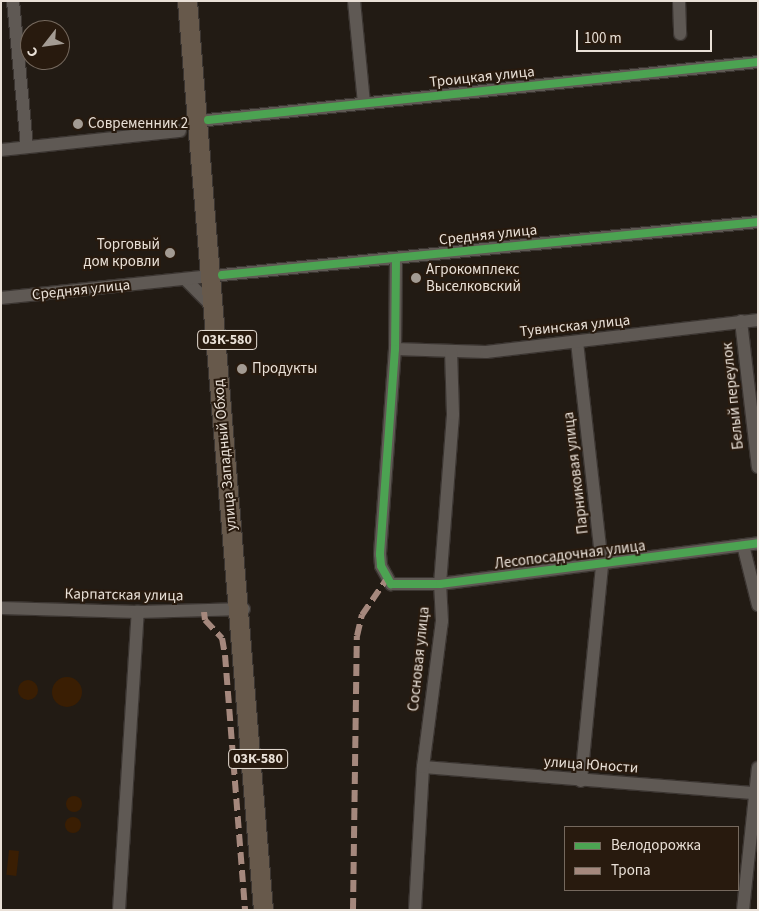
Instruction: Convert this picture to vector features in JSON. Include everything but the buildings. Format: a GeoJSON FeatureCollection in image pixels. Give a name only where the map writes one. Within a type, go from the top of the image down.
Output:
{"type":"FeatureCollection","features":[{"type":"Feature","properties":{"kind":"highway","name":"улица Западный Обход"},"geometry":{"type":"LineString","coordinates":[[187,1],[208,246],[216,275],[214,308],[271,910]]}},
{"type":"Feature","properties":{"kind":"highway","name":"улица Западный Обход"},"geometry":{"type":"LineString","coordinates":[[199,1],[208,120],[216,275],[263,910]]}},
{"type":"Feature","properties":{"kind":"street"},"geometry":{"type":"LineString","coordinates":[[13,1],[27,147]]}},
{"type":"Feature","properties":{"kind":"street"},"geometry":{"type":"LineString","coordinates":[[354,1],[364,102]]}},
{"type":"Feature","properties":{"kind":"street"},"geometry":{"type":"LineString","coordinates":[[679,1],[680,34]]}},
{"type":"Feature","properties":{"kind":"street","name":"Троицкая улица"},"geometry":{"type":"LineString","coordinates":[[208,120],[364,102],[758,62]]}},
{"type":"Feature","properties":{"kind":"street"},"geometry":{"type":"LineString","coordinates":[[1,150],[180,131]]}},
{"type":"Feature","properties":{"kind":"street","name":"Средняя улица"},"geometry":{"type":"LineString","coordinates":[[1,298],[758,222]]}},
{"type":"Feature","properties":{"kind":"street"},"geometry":{"type":"LineString","coordinates":[[208,246],[197,268],[185,279],[202,291],[214,308]]}},
{"type":"Feature","properties":{"kind":"street"},"geometry":{"type":"LineString","coordinates":[[395,349],[396,258]]}},
{"type":"Feature","properties":{"kind":"street","name":"Тувинская улица"},"geometry":{"type":"LineString","coordinates":[[395,349],[486,352],[758,320]]}},
{"type":"Feature","properties":{"kind":"street","name":"Белый переулок"},"geometry":{"type":"LineString","coordinates":[[741,321],[758,468]]}},
{"type":"Feature","properties":{"kind":"street","name":"Парниковая улица"},"geometry":{"type":"LineString","coordinates":[[576,342],[602,566],[581,781]]}},
{"type":"Feature","properties":{"kind":"street","name":"Лесопосадочная улица"},"geometry":{"type":"LineString","coordinates":[[395,349],[380,554],[386,580],[398,586],[440,584],[602,566],[758,543]]}},
{"type":"Feature","properties":{"kind":"street","name":"Сосновая улица"},"geometry":{"type":"LineString","coordinates":[[415,910],[423,767],[442,621],[440,584],[453,414],[451,351]]}},
{"type":"Feature","properties":{"kind":"street"},"geometry":{"type":"LineString","coordinates":[[743,545],[758,605]]}},
{"type":"Feature","properties":{"kind":"street","name":"Карпатская улица"},"geometry":{"type":"LineString","coordinates":[[1,608],[138,612],[242,609]]}},
{"type":"Feature","properties":{"kind":"street"},"geometry":{"type":"LineString","coordinates":[[119,910],[138,612]]}},
{"type":"Feature","properties":{"kind":"street","name":"улица Юности"},"geometry":{"type":"LineString","coordinates":[[423,767],[581,781],[756,793]]}},
{"type":"Feature","properties":{"kind":"street"},"geometry":{"type":"LineString","coordinates":[[743,910],[758,768]]}},
{"type":"Feature","properties":{"kind":"shaded area"},"geometry":{"type":"Polygon","coordinates":[[[67,677],[78,681],[82,692],[78,703],[67,707],[56,703],[52,692],[56,681],[67,677]]]}},
{"type":"Feature","properties":{"kind":"shaded area"},"geometry":{"type":"Polygon","coordinates":[[[24,680],[32,680],[38,686],[38,694],[32,700],[24,700],[18,694],[18,686],[24,680]]]}},
{"type":"Feature","properties":{"kind":"shaded area"},"geometry":{"type":"Polygon","coordinates":[[[74,796],[82,804],[74,812],[66,804],[74,796]]]}},
{"type":"Feature","properties":{"kind":"shaded area"},"geometry":{"type":"Polygon","coordinates":[[[73,817],[81,825],[73,833],[65,825],[73,817]]]}},
{"type":"Feature","properties":{"kind":"shaded area"},"geometry":{"type":"Polygon","coordinates":[[[9,850],[19,851],[16,876],[6,875],[9,850]]]}},
{"type":"Feature","properties":{"kind":"marked path"},"geometry":{"type":"LineString","coordinates":[[353,910],[357,636],[362,615],[386,580]]}},
{"type":"Feature","properties":{"kind":"marked path"},"geometry":{"type":"LineString","coordinates":[[204,612],[205,620],[222,638],[225,655],[245,910]]}},
{"type":"Feature","properties":{"kind":"cycle path"},"geometry":{"type":"LineString","coordinates":[[208,120],[758,62]]}},
{"type":"Feature","properties":{"kind":"cycle path"},"geometry":{"type":"LineString","coordinates":[[222,275],[758,222]]}},
{"type":"Feature","properties":{"kind":"cycle path"},"geometry":{"type":"LineString","coordinates":[[396,258],[395,349],[380,554],[381,566],[391,584],[440,584],[758,543]]}},
{"type":"Feature","properties":{"kind":"place","name":"Современник 2"},"geometry":{"type":"Point","coordinates":[78,124]}},
{"type":"Feature","properties":{"kind":"place","name":"Торговый дом кровли"},"geometry":{"type":"Point","coordinates":[170,253]}},
{"type":"Feature","properties":{"kind":"place","name":"Агрокомплекс Выселковский"},"geometry":{"type":"Point","coordinates":[416,278]}},
{"type":"Feature","properties":{"kind":"place","name":"Продукты"},"geometry":{"type":"Point","coordinates":[242,369]}}]}
